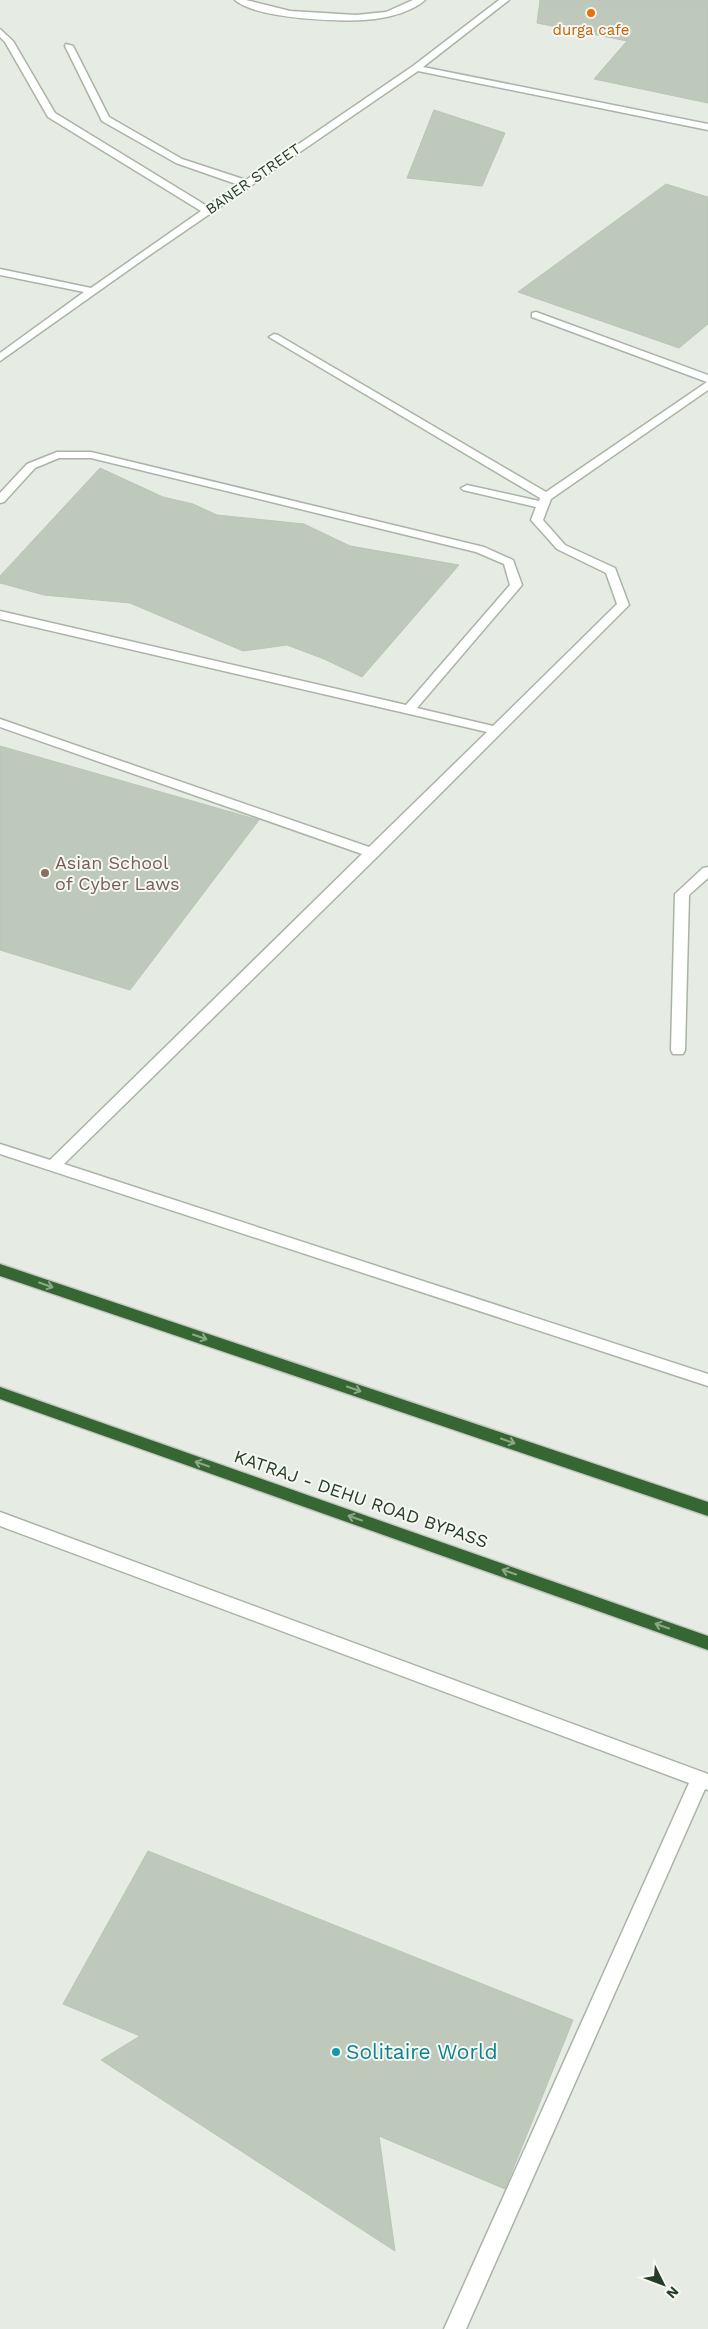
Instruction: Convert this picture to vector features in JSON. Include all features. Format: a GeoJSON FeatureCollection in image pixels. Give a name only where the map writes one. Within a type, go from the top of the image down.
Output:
{"type":"FeatureCollection","features":[{"type":"Feature","properties":{"kind":"highway"},"geometry":{"type":"LineString","coordinates":[[0,1270],[708,1509]]}},
{"type":"Feature","properties":{"kind":"highway","name":"KATRAJ - DEHU ROAD BYPASS"},"geometry":{"type":"LineString","coordinates":[[0,1393],[708,1642]]}},
{"type":"Feature","properties":{"kind":"street"},"geometry":{"type":"LineString","coordinates":[[239,0],[246,4],[276,10],[336,18],[387,14],[420,0]]}},
{"type":"Feature","properties":{"kind":"street","name":"BANER STREET"},"geometry":{"type":"LineString","coordinates":[[0,358],[93,291],[416,68],[505,0]]}},
{"type":"Feature","properties":{"kind":"street"},"geometry":{"type":"LineString","coordinates":[[0,32],[8,41],[50,115],[208,211]]}},
{"type":"Feature","properties":{"kind":"street"},"geometry":{"type":"LineString","coordinates":[[69,46],[105,119],[179,161],[247,184]]}},
{"type":"Feature","properties":{"kind":"street"},"geometry":{"type":"LineString","coordinates":[[416,68],[708,127]]}},
{"type":"Feature","properties":{"kind":"street"},"geometry":{"type":"LineString","coordinates":[[0,272],[93,291]]}},
{"type":"Feature","properties":{"kind":"street"},"geometry":{"type":"LineString","coordinates":[[536,315],[708,379]]}},
{"type":"Feature","properties":{"kind":"street"},"geometry":{"type":"LineString","coordinates":[[274,337],[545,501]]}},
{"type":"Feature","properties":{"kind":"street"},"geometry":{"type":"LineString","coordinates":[[53,1166],[623,605],[611,571],[561,547],[537,520],[545,501],[708,385]]}},
{"type":"Feature","properties":{"kind":"street"},"geometry":{"type":"LineString","coordinates":[[0,500],[31,466],[57,455],[91,455],[480,549],[509,562],[516,585],[409,709]]}},
{"type":"Feature","properties":{"kind":"street"},"geometry":{"type":"LineString","coordinates":[[467,488],[545,501]]}},
{"type":"Feature","properties":{"kind":"street"},"geometry":{"type":"LineString","coordinates":[[0,615],[496,730]]}},
{"type":"Feature","properties":{"kind":"street"},"geometry":{"type":"LineString","coordinates":[[0,723],[373,853]]}},
{"type":"Feature","properties":{"kind":"street"},"geometry":{"type":"LineString","coordinates":[[678,1050],[682,894],[708,871]]}},
{"type":"Feature","properties":{"kind":"street"},"geometry":{"type":"LineString","coordinates":[[0,1149],[708,1380]]}},
{"type":"Feature","properties":{"kind":"street"},"geometry":{"type":"LineString","coordinates":[[0,1519],[704,1781],[454,2329]]}},
{"type":"Feature","properties":{"kind":"building"},"geometry":{"type":"Polygon","coordinates":[[[540,0],[708,0],[708,103],[594,79],[627,41],[537,23],[540,0]]]}},
{"type":"Feature","properties":{"kind":"building"},"geometry":{"type":"Polygon","coordinates":[[[434,110],[505,133],[482,186],[407,178],[434,110]]]}},
{"type":"Feature","properties":{"kind":"building"},"geometry":{"type":"Polygon","coordinates":[[[666,184],[708,197],[708,324],[679,348],[518,292],[666,184]]]}},
{"type":"Feature","properties":{"kind":"building"},"geometry":{"type":"Polygon","coordinates":[[[100,468],[163,497],[193,504],[217,515],[304,524],[350,546],[459,565],[362,677],[324,659],[287,645],[243,651],[130,603],[44,595],[0,583],[0,576],[100,468]]]}},
{"type":"Feature","properties":{"kind":"building"},"geometry":{"type":"Polygon","coordinates":[[[0,746],[259,820],[130,990],[0,950],[0,746]]]}},
{"type":"Feature","properties":{"kind":"building","name":"Solitaire World"},"geometry":{"type":"Polygon","coordinates":[[[148,1851],[573,2020],[505,2189],[379,2136],[395,2251],[101,2060],[140,2036],[63,2004],[148,1851]]]}},
{"type":"Feature","properties":{"kind":"place","name":"durga cafe"},"geometry":{"type":"Point","coordinates":[591,13]}},
{"type":"Feature","properties":{"kind":"place","name":"Asian School of Cyber Laws"},"geometry":{"type":"Point","coordinates":[45,873]}},
{"type":"Feature","properties":{"kind":"place","name":"Solitaire World"},"geometry":{"type":"Point","coordinates":[336,2052]}}]}
